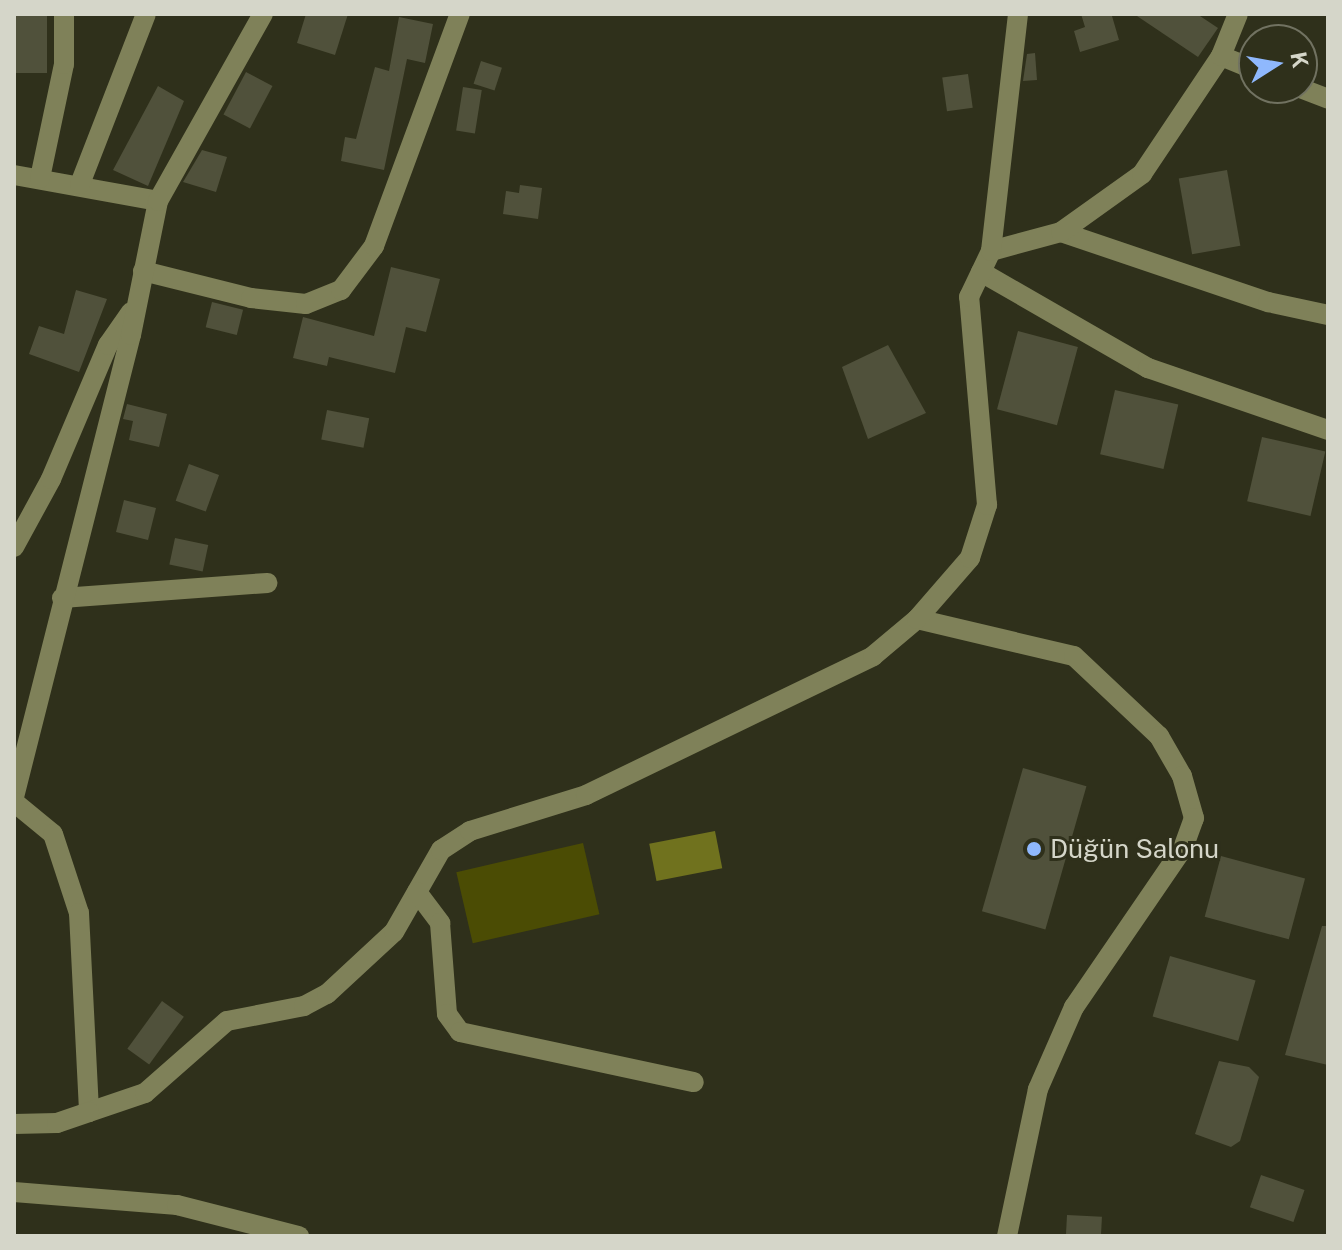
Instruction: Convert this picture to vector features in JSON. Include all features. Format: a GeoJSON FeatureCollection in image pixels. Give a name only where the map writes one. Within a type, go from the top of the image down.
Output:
{"type":"FeatureCollection","features":[{"type":"Feature","properties":{"kind":"street"},"geometry":{"type":"LineString","coordinates":[[40,178],[64,64],[64,14]]}},
{"type":"Feature","properties":{"kind":"street"},"geometry":{"type":"LineString","coordinates":[[80,184],[146,14]]}},
{"type":"Feature","properties":{"kind":"street"},"geometry":{"type":"LineString","coordinates":[[89,1112],[83,948],[69,873],[53,834],[14,800],[137,304],[158,201],[263,14]]}},
{"type":"Feature","properties":{"kind":"street"},"geometry":{"type":"LineString","coordinates":[[143,271],[251,298],[306,304],[341,290],[374,246],[460,14]]}},
{"type":"Feature","properties":{"kind":"street"},"geometry":{"type":"LineString","coordinates":[[14,1124],[57,1123],[145,1093],[227,1021],[304,1006],[327,994],[394,932],[441,850],[470,831],[586,795],[873,656],[917,619],[970,558],[987,505],[969,297],[991,251],[1018,14]]}},
{"type":"Feature","properties":{"kind":"street"},"geometry":{"type":"LineString","coordinates":[[991,251],[1061,232],[1142,174],[1221,56],[1238,14]]}},
{"type":"Feature","properties":{"kind":"street"},"geometry":{"type":"LineString","coordinates":[[1221,56],[1238,63]]}},
{"type":"Feature","properties":{"kind":"street"},"geometry":{"type":"LineString","coordinates":[[14,175],[80,184],[158,201]]}},
{"type":"Feature","properties":{"kind":"street"},"geometry":{"type":"LineString","coordinates":[[1061,232],[1253,297],[1328,315]]}},
{"type":"Feature","properties":{"kind":"street"},"geometry":{"type":"LineString","coordinates":[[981,272],[1148,368],[1328,430]]}},
{"type":"Feature","properties":{"kind":"street"},"geometry":{"type":"LineString","coordinates":[[14,547],[51,479],[108,345],[137,304]]}},
{"type":"Feature","properties":{"kind":"street"},"geometry":{"type":"LineString","coordinates":[[62,598],[267,583]]}},
{"type":"Feature","properties":{"kind":"street"},"geometry":{"type":"LineString","coordinates":[[917,619],[1074,656],[1159,736],[1182,776],[1194,818],[1183,848],[1074,1007],[1038,1089],[1007,1236]]}},
{"type":"Feature","properties":{"kind":"street"},"geometry":{"type":"LineString","coordinates":[[417,892],[440,923],[447,1014],[460,1032],[694,1082]]}},
{"type":"Feature","properties":{"kind":"street"},"geometry":{"type":"LineString","coordinates":[[14,1192],[177,1205],[299,1236]]}},
{"type":"Feature","properties":{"kind":"shaded area"},"geometry":{"type":"Polygon","coordinates":[[[715,831],[722,868],[656,881],[649,844],[715,831]]]}},
{"type":"Feature","properties":{"kind":"shaded area"},"geometry":{"type":"Polygon","coordinates":[[[583,843],[599,914],[473,943],[456,872],[583,843]]]}},
{"type":"Feature","properties":{"kind":"building"},"geometry":{"type":"Polygon","coordinates":[[[14,14],[47,14],[47,73],[14,73],[14,14]]]}},
{"type":"Feature","properties":{"kind":"building"},"geometry":{"type":"Polygon","coordinates":[[[306,14],[348,14],[335,55],[297,43],[306,14]]]}},
{"type":"Feature","properties":{"kind":"building"},"geometry":{"type":"Polygon","coordinates":[[[1081,14],[1112,16],[1119,40],[1080,52],[1074,31],[1085,27],[1081,14]]]}},
{"type":"Feature","properties":{"kind":"building"},"geometry":{"type":"Polygon","coordinates":[[[1134,14],[1197,14],[1218,28],[1198,57],[1134,14]]]}},
{"type":"Feature","properties":{"kind":"building"},"geometry":{"type":"Polygon","coordinates":[[[399,17],[433,24],[425,63],[407,59],[384,170],[341,161],[345,137],[356,139],[375,67],[389,71],[399,17]]]}},
{"type":"Feature","properties":{"kind":"building"},"geometry":{"type":"Polygon","coordinates":[[[1035,53],[1037,80],[1023,81],[1027,54],[1035,53]]]}},
{"type":"Feature","properties":{"kind":"building"},"geometry":{"type":"Polygon","coordinates":[[[481,61],[502,68],[495,91],[474,84],[481,61]]]}},
{"type":"Feature","properties":{"kind":"building"},"geometry":{"type":"Polygon","coordinates":[[[246,72],[272,86],[250,128],[223,114],[246,72]]]}},
{"type":"Feature","properties":{"kind":"building"},"geometry":{"type":"Polygon","coordinates":[[[968,74],[973,108],[947,111],[942,78],[968,74]]]}},
{"type":"Feature","properties":{"kind":"building"},"geometry":{"type":"Polygon","coordinates":[[[158,86],[184,101],[148,186],[113,170],[158,86]]]}},
{"type":"Feature","properties":{"kind":"building"},"geometry":{"type":"Polygon","coordinates":[[[463,87],[482,90],[475,133],[456,130],[463,87]]]}},
{"type":"Feature","properties":{"kind":"building"},"geometry":{"type":"Polygon","coordinates":[[[202,150],[227,157],[216,192],[183,182],[202,150]]]}},
{"type":"Feature","properties":{"kind":"building"},"geometry":{"type":"Polygon","coordinates":[[[1227,170],[1240,246],[1192,254],[1179,179],[1227,170]]]}},
{"type":"Feature","properties":{"kind":"building"},"geometry":{"type":"Polygon","coordinates":[[[520,185],[542,188],[538,219],[503,214],[506,191],[519,193],[520,185]]]}},
{"type":"Feature","properties":{"kind":"building"},"geometry":{"type":"Polygon","coordinates":[[[391,267],[440,279],[426,332],[406,327],[395,373],[329,357],[327,366],[293,358],[303,317],[374,336],[391,267]]]}},
{"type":"Feature","properties":{"kind":"building"},"geometry":{"type":"Polygon","coordinates":[[[76,290],[107,299],[79,372],[29,354],[39,326],[64,334],[76,290]]]}},
{"type":"Feature","properties":{"kind":"building"},"geometry":{"type":"Polygon","coordinates":[[[212,302],[243,310],[237,335],[206,327],[212,302]]]}},
{"type":"Feature","properties":{"kind":"building"},"geometry":{"type":"Polygon","coordinates":[[[1018,331],[1078,347],[1057,425],[997,409],[1018,331]]]}},
{"type":"Feature","properties":{"kind":"building"},"geometry":{"type":"Polygon","coordinates":[[[888,345],[926,413],[868,439],[842,367],[888,345]]]}},
{"type":"Feature","properties":{"kind":"building"},"geometry":{"type":"Polygon","coordinates":[[[1115,390],[1178,405],[1163,469],[1100,454],[1115,390]]]}},
{"type":"Feature","properties":{"kind":"building"},"geometry":{"type":"Polygon","coordinates":[[[127,404],[167,414],[159,447],[129,440],[133,421],[123,419],[127,404]]]}},
{"type":"Feature","properties":{"kind":"building"},"geometry":{"type":"Polygon","coordinates":[[[327,410],[369,418],[363,448],[321,439],[327,410]]]}},
{"type":"Feature","properties":{"kind":"building"},"geometry":{"type":"Polygon","coordinates":[[[1262,437],[1325,452],[1310,516],[1247,501],[1262,437]]]}},
{"type":"Feature","properties":{"kind":"building"},"geometry":{"type":"Polygon","coordinates":[[[189,464],[219,475],[206,512],[176,501],[189,464]]]}},
{"type":"Feature","properties":{"kind":"building"},"geometry":{"type":"Polygon","coordinates":[[[124,500],[156,508],[148,540],[116,532],[124,500]]]}},
{"type":"Feature","properties":{"kind":"building"},"geometry":{"type":"Polygon","coordinates":[[[175,538],[208,545],[203,571],[169,564],[175,538]]]}},
{"type":"Feature","properties":{"kind":"building","name":"Düğün Salonu"},"geometry":{"type":"Polygon","coordinates":[[[1023,768],[1086,786],[1045,929],[982,911],[1023,768]]]}},
{"type":"Feature","properties":{"kind":"building"},"geometry":{"type":"Polygon","coordinates":[[[1221,856],[1305,879],[1289,939],[1205,917],[1221,856]]]}},
{"type":"Feature","properties":{"kind":"building"},"geometry":{"type":"Polygon","coordinates":[[[1322,926],[1328,926],[1328,1065],[1285,1055],[1322,926]]]}},
{"type":"Feature","properties":{"kind":"building"},"geometry":{"type":"Polygon","coordinates":[[[1170,956],[1256,981],[1238,1041],[1153,1017],[1170,956]]]}},
{"type":"Feature","properties":{"kind":"building"},"geometry":{"type":"Polygon","coordinates":[[[162,1001],[184,1017],[149,1065],[127,1049],[162,1001]]]}},
{"type":"Feature","properties":{"kind":"building"},"geometry":{"type":"Polygon","coordinates":[[[1219,1061],[1249,1067],[1259,1077],[1240,1141],[1231,1147],[1195,1134],[1219,1061]]]}},
{"type":"Feature","properties":{"kind":"building"},"geometry":{"type":"Polygon","coordinates":[[[1261,1175],[1304,1190],[1293,1222],[1250,1207],[1261,1175]]]}},
{"type":"Feature","properties":{"kind":"building"},"geometry":{"type":"Polygon","coordinates":[[[1067,1215],[1102,1217],[1101,1236],[1066,1236],[1067,1215]]]}},
{"type":"Feature","properties":{"kind":"place","name":"Düğün Salonu"},"geometry":{"type":"Point","coordinates":[1034,849]}}]}
